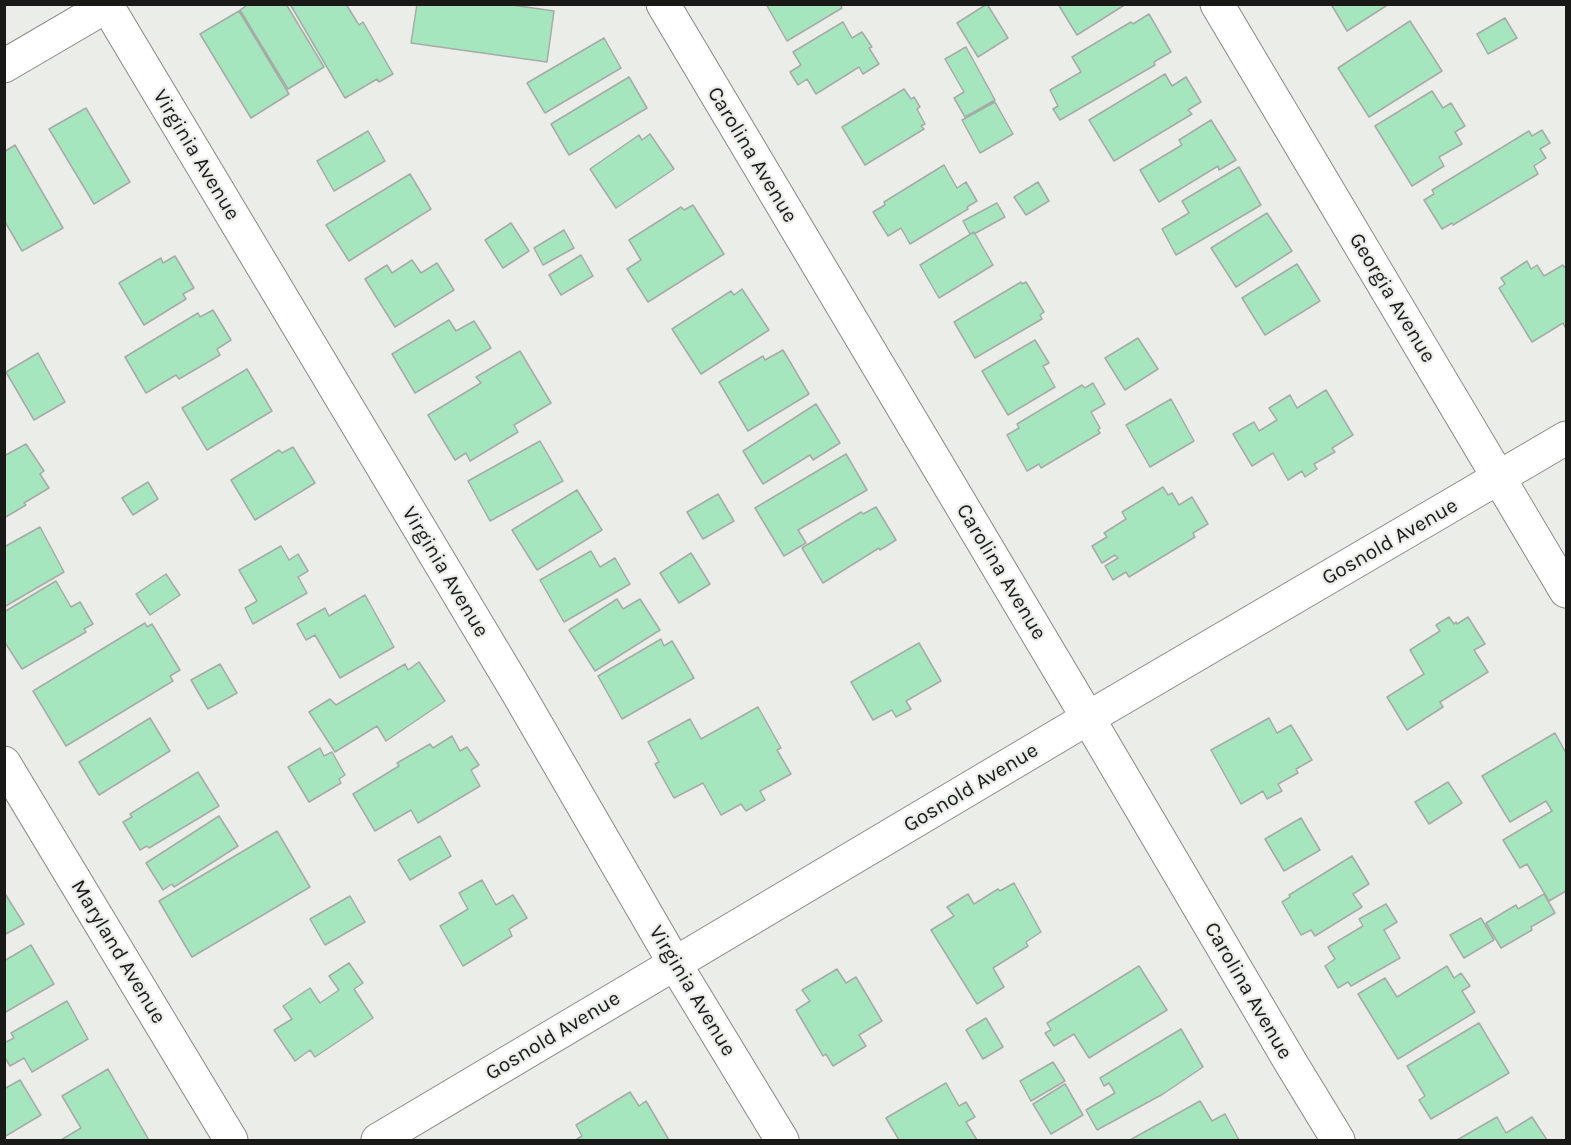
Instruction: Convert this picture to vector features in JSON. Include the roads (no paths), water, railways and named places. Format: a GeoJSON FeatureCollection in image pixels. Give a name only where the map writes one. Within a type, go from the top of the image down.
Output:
{"type":"FeatureCollection","features":[{"type":"Feature","properties":{"kind":"street","name":"Carolina Avenue"},"geometry":{"type":"LineString","coordinates":[[663,4],[1338,1140]]}},
{"type":"Feature","properties":{"kind":"street","name":"Georgia Avenue"},"geometry":{"type":"LineString","coordinates":[[1217,4],[1566,591]]}},
{"type":"Feature","properties":{"kind":"street"},"geometry":{"type":"LineString","coordinates":[[4,66],[108,5]]}},
{"type":"Feature","properties":{"kind":"street","name":"Virginia Avenue"},"geometry":{"type":"LineString","coordinates":[[108,5],[782,1140]]}},
{"type":"Feature","properties":{"kind":"street","name":"Gosnold Avenue"},"geometry":{"type":"LineString","coordinates":[[378,1140],[1088,718],[1566,438]]}},
{"type":"Feature","properties":{"kind":"street","name":"Maryland Avenue"},"geometry":{"type":"LineString","coordinates":[[4,763],[231,1140]]}}]}
